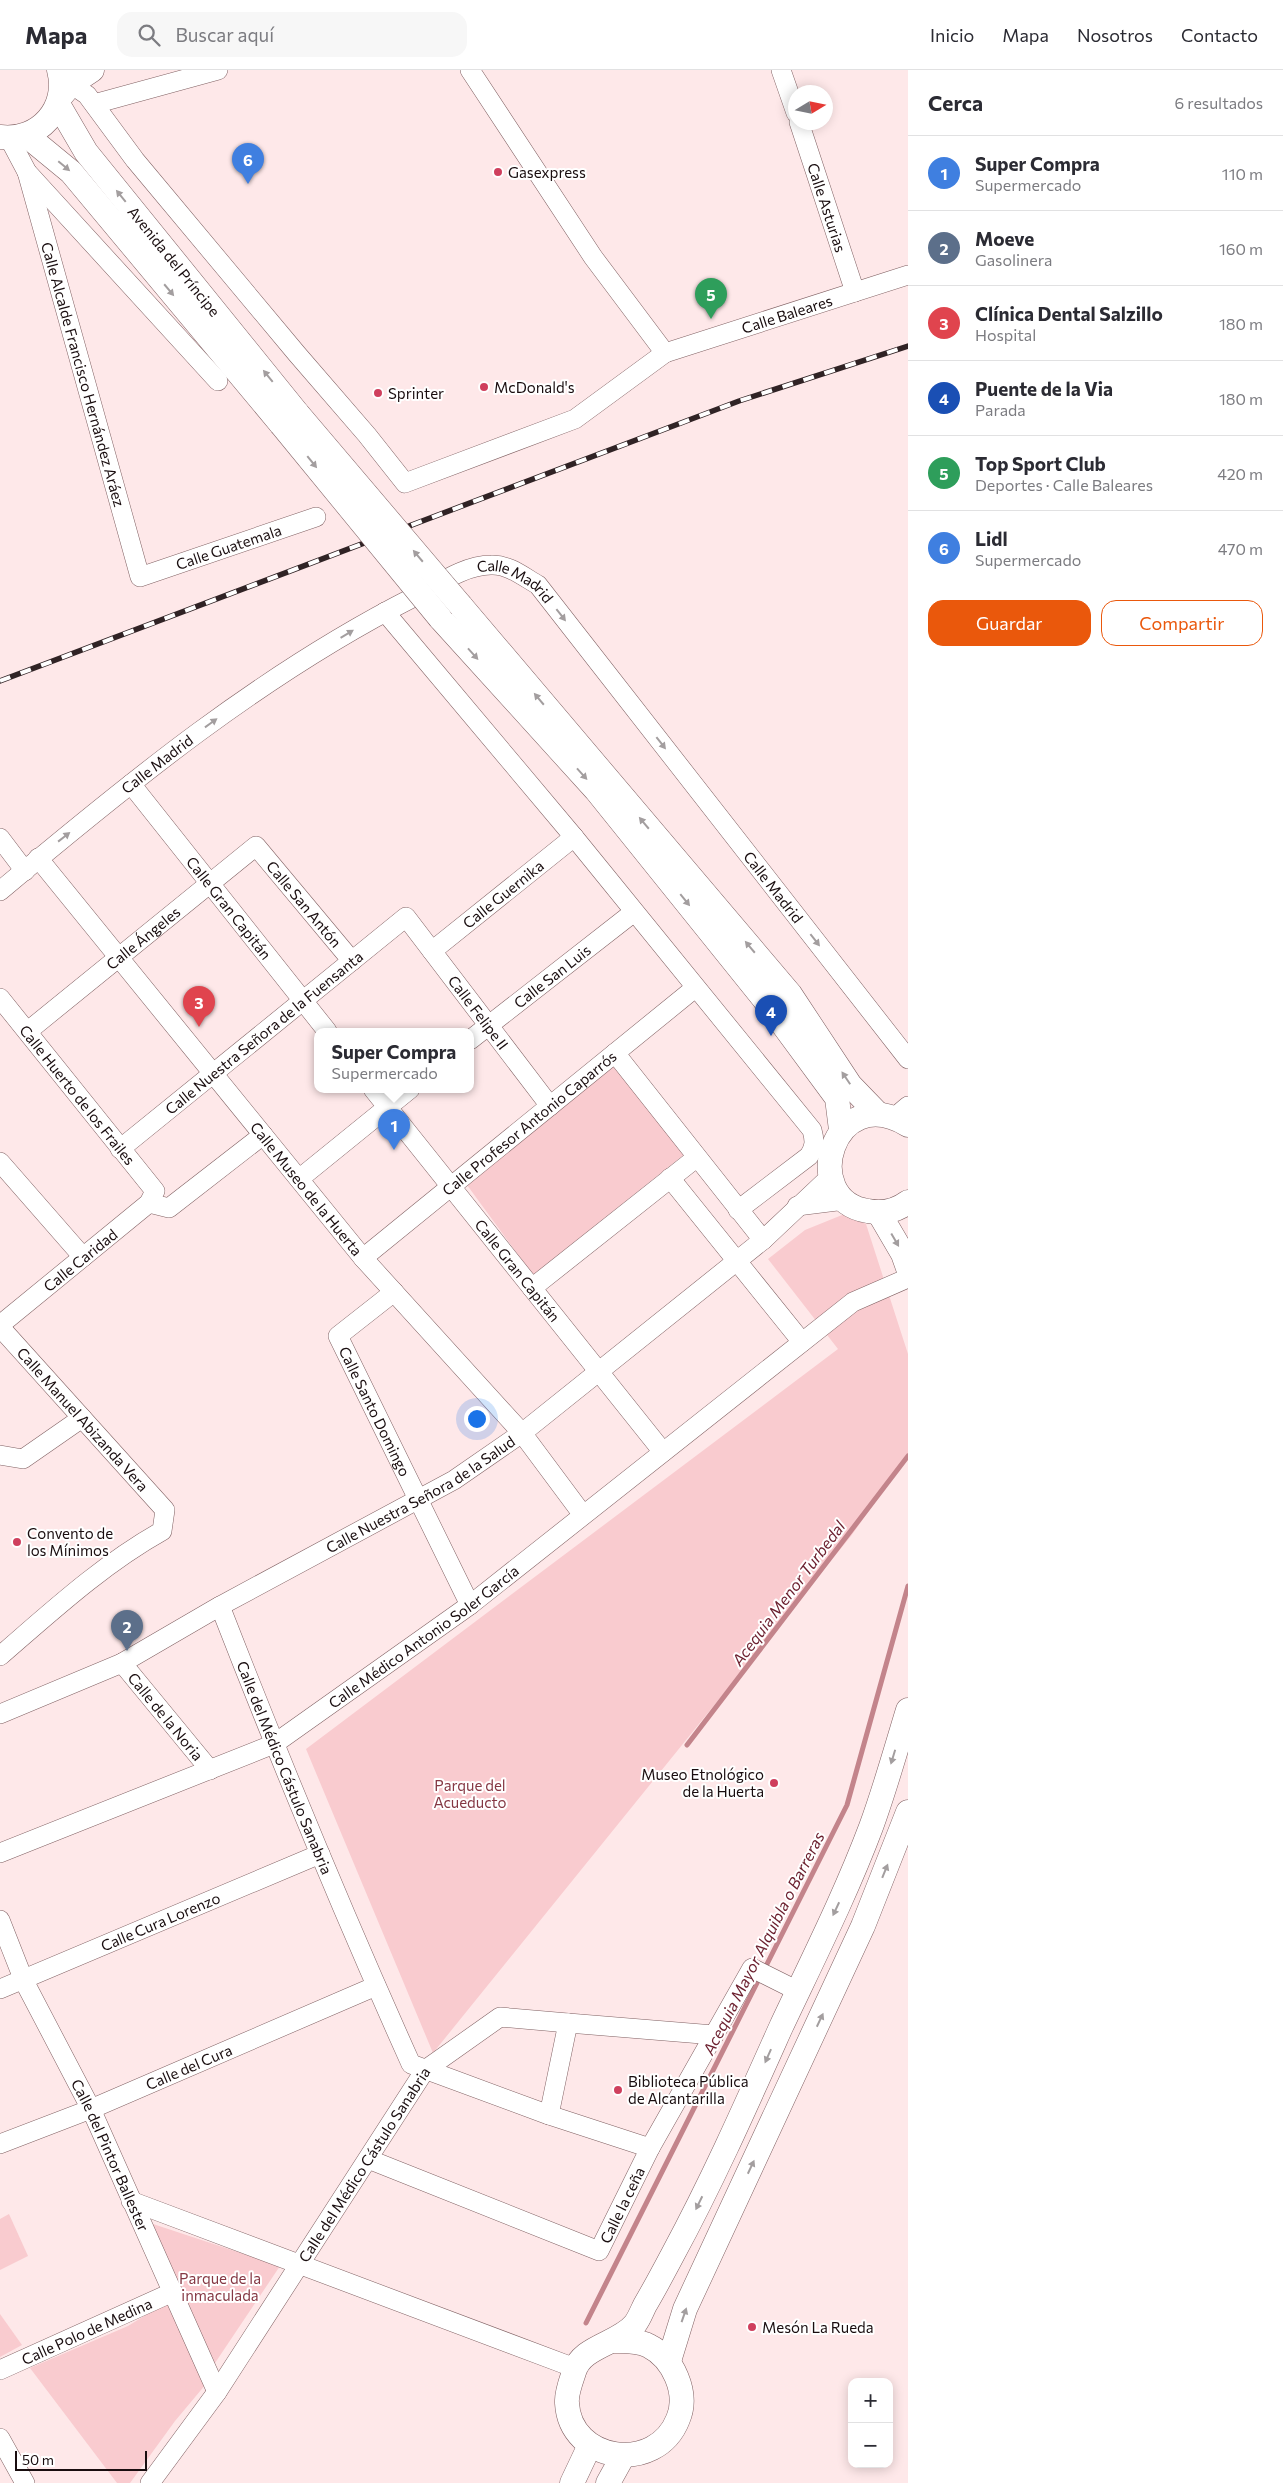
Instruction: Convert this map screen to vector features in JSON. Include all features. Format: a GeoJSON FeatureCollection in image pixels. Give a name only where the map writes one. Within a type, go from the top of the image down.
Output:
{"type":"FeatureCollection","features":[{"type":"Feature","properties":{"kind":"main road"},"geometry":{"type":"LineString","coordinates":[[12,137],[46,123],[62,89],[92,70]]}},
{"type":"Feature","properties":{"kind":"main road","name":"Avenida del Príncipe"},"geometry":{"type":"LineString","coordinates":[[62,89],[86,152],[289,419]]}},
{"type":"Feature","properties":{"kind":"main road","name":"Avenida del Príncipe"},"geometry":{"type":"LineString","coordinates":[[12,137],[71,172],[289,419]]}},
{"type":"Feature","properties":{"kind":"main road"},"geometry":{"type":"LineString","coordinates":[[289,419],[460,606],[790,994],[850,1085],[897,1116]]}},
{"type":"Feature","properties":{"kind":"main road"},"geometry":{"type":"LineString","coordinates":[[289,419],[440,618],[596,790],[764,999],[837,1098],[841,1130]]}},
{"type":"Feature","properties":{"kind":"main road"},"geometry":{"type":"LineString","coordinates":[[897,1116],[857,1119],[841,1130],[831,1147],[829,1166],[834,1186],[845,1200],[862,1210],[879,1213],[899,1208],[908,1202]]}},
{"type":"Feature","properties":{"kind":"main road"},"geometry":{"type":"LineString","coordinates":[[879,1213],[903,1254],[908,1268]]}},
{"type":"Feature","properties":{"kind":"main road"},"geometry":{"type":"LineString","coordinates":[[612,2341],[633,2341],[650,2346],[669,2361],[681,2385],[679,2417],[665,2439],[644,2453],[623,2456],[607,2454],[590,2445],[574,2426],[566,2403],[575,2368],[592,2350],[612,2341],[635,2324],[691,2221],[838,1905],[871,1827],[908,1710]]}},
{"type":"Feature","properties":{"kind":"main road"},"geometry":{"type":"LineString","coordinates":[[669,2361],[685,2310],[863,1926],[908,1812]]}},
{"type":"Feature","properties":{"kind":"main road"},"geometry":{"type":"LineString","coordinates":[[572,2483],[590,2445]]}},
{"type":"Feature","properties":{"kind":"main road"},"geometry":{"type":"LineString","coordinates":[[608,2483],[623,2456]]}},
{"type":"Feature","properties":{"kind":"street"},"geometry":{"type":"LineString","coordinates":[[62,89],[87,95],[94,104],[218,70]]}},
{"type":"Feature","properties":{"kind":"street"},"geometry":{"type":"LineString","coordinates":[[470,70],[593,257],[665,353]]}},
{"type":"Feature","properties":{"kind":"street"},"geometry":{"type":"LineString","coordinates":[[781,70],[788,90]]}},
{"type":"Feature","properties":{"kind":"street","name":"Calle Baleares"},"geometry":{"type":"LineString","coordinates":[[94,104],[136,160],[297,354],[367,435],[405,483],[575,419],[665,353],[908,275]]}},
{"type":"Feature","properties":{"kind":"street","name":"Calle Asturias"},"geometry":{"type":"LineString","coordinates":[[802,130],[855,292]]}},
{"type":"Feature","properties":{"kind":"street"},"geometry":{"type":"LineString","coordinates":[[12,137],[27,172],[218,382]]}},
{"type":"Feature","properties":{"kind":"street","name":"Calle Alcalde Francisco Hernández Aráez"},"geometry":{"type":"LineString","coordinates":[[27,172],[140,577]]}},
{"type":"Feature","properties":{"kind":"street","name":"Calle Guatemala"},"geometry":{"type":"LineString","coordinates":[[140,577],[316,517]]}},
{"type":"Feature","properties":{"kind":"street","name":"Calle Madrid"},"geometry":{"type":"LineString","coordinates":[[0,891],[131,784],[254,691],[385,612],[468,570],[490,565],[509,568],[538,586],[908,1059]]}},
{"type":"Feature","properties":{"kind":"street"},"geometry":{"type":"LineString","coordinates":[[385,612],[574,837],[808,1126],[815,1140],[814,1149],[808,1156],[738,1210]]}},
{"type":"Feature","properties":{"kind":"street","name":"Calle Gran Capitán"},"geometry":{"type":"LineString","coordinates":[[131,784],[325,1028]]}},
{"type":"Feature","properties":{"kind":"street","name":"Calle Guernika"},"geometry":{"type":"LineString","coordinates":[[432,950],[574,837]]}},
{"type":"Feature","properties":{"kind":"street","name":"Calle Museo de la Huerta"},"geometry":{"type":"LineString","coordinates":[[0,838],[31,864],[119,958],[363,1258],[522,1433],[583,1514]]}},
{"type":"Feature","properties":{"kind":"street","name":"Calle Ángeles"},"geometry":{"type":"LineString","coordinates":[[28,1031],[256,846]]}},
{"type":"Feature","properties":{"kind":"street","name":"Calle San Antón"},"geometry":{"type":"LineString","coordinates":[[256,846],[352,961]]}},
{"type":"Feature","properties":{"kind":"street","name":"Calle San Luis"},"geometry":{"type":"LineString","coordinates":[[474,1037],[634,912]]}},
{"type":"Feature","properties":{"kind":"street","name":"Calle Felipe II"},"geometry":{"type":"LineString","coordinates":[[406,917],[550,1106]]}},
{"type":"Feature","properties":{"kind":"street","name":"Calle Nuestra Señora de la Fuensanta"},"geometry":{"type":"LineString","coordinates":[[120,1149],[406,917]]}},
{"type":"Feature","properties":{"kind":"street","name":"Calle Profesor Antonio Caparrós"},"geometry":{"type":"LineString","coordinates":[[363,1258],[695,988]]}},
{"type":"Feature","properties":{"kind":"street","name":"Calle Huerto de los Frailes"},"geometry":{"type":"LineString","coordinates":[[0,998],[120,1149],[152,1197]]}},
{"type":"Feature","properties":{"kind":"street"},"geometry":{"type":"LineString","coordinates":[[614,1053],[763,1240]]}},
{"type":"Feature","properties":{"kind":"street","name":"Calle Gran Capitán"},"geometry":{"type":"LineString","coordinates":[[376,1093],[663,1452]]}},
{"type":"Feature","properties":{"kind":"street"},"geometry":{"type":"LineString","coordinates":[[299,1179],[405,1093]]}},
{"type":"Feature","properties":{"kind":"street"},"geometry":{"type":"LineString","coordinates":[[152,1197],[169,1208],[263,1135]]}},
{"type":"Feature","properties":{"kind":"street"},"geometry":{"type":"LineString","coordinates":[[532,1288],[696,1158]]}},
{"type":"Feature","properties":{"kind":"street"},"geometry":{"type":"LineString","coordinates":[[0,1162],[83,1258]]}},
{"type":"Feature","properties":{"kind":"street","name":"Calle Nuestra Señora de la Salud"},"geometry":{"type":"LineString","coordinates":[[0,1714],[122,1663],[220,1606],[454,1480],[522,1433],[737,1261],[763,1240],[831,1176]]}},
{"type":"Feature","properties":{"kind":"street"},"geometry":{"type":"LineString","coordinates":[[670,1178],[802,1342]]}},
{"type":"Feature","properties":{"kind":"street","name":"Calle Caridad"},"geometry":{"type":"LineString","coordinates":[[0,1326],[83,1258],[152,1197]]}},
{"type":"Feature","properties":{"kind":"street"},"geometry":{"type":"LineString","coordinates":[[797,1206],[845,1200]]}},
{"type":"Feature","properties":{"kind":"street","name":"Calle Médico Antonio Soler García"},"geometry":{"type":"LineString","coordinates":[[0,1853],[274,1744],[470,1605],[853,1302],[908,1278]]}},
{"type":"Feature","properties":{"kind":"street","name":"Calle Santo Domingo"},"geometry":{"type":"LineString","coordinates":[[394,1292],[338,1336],[470,1605]]}},
{"type":"Feature","properties":{"kind":"street","name":"Calle Manuel Abizanda Vera"},"geometry":{"type":"LineString","coordinates":[[0,1326],[164,1510],[162,1531],[128,1550],[0,1656]]}},
{"type":"Feature","properties":{"kind":"street"},"geometry":{"type":"LineString","coordinates":[[0,1456],[23,1459],[82,1418]]}},
{"type":"Feature","properties":{"kind":"street","name":"Calle del Médico Cástulo Sanabria"},"geometry":{"type":"LineString","coordinates":[[150,2483],[217,2392],[425,2070],[412,2064],[376,1986],[274,1744],[220,1606]]}},
{"type":"Feature","properties":{"kind":"street","name":"Calle de la Noria"},"geometry":{"type":"LineString","coordinates":[[122,1663],[210,1770]]}},
{"type":"Feature","properties":{"kind":"street","name":"Calle Cura Lorenzo"},"geometry":{"type":"LineString","coordinates":[[0,1989],[24,1981],[320,1854]]}},
{"type":"Feature","properties":{"kind":"street","name":"Calle del Pintor Ballester"},"geometry":{"type":"LineString","coordinates":[[0,1920],[24,1981],[90,2109],[217,2392]]}},
{"type":"Feature","properties":{"kind":"street"},"geometry":{"type":"LineString","coordinates":[[650,2148],[752,1968],[798,1991]]}},
{"type":"Feature","properties":{"kind":"street","name":"Calle del Cura"},"geometry":{"type":"LineString","coordinates":[[0,2144],[90,2109],[376,1986]]}},
{"type":"Feature","properties":{"kind":"street"},"geometry":{"type":"LineString","coordinates":[[425,2070],[500,2018],[714,2034]]}},
{"type":"Feature","properties":{"kind":"street"},"geometry":{"type":"LineString","coordinates":[[549,2115],[568,2023]]}},
{"type":"Feature","properties":{"kind":"street","name":"Calle la ceña"},"geometry":{"type":"LineString","coordinates":[[368,2159],[599,2251],[650,2148],[549,2115],[425,2070]]}},
{"type":"Feature","properties":{"kind":"street"},"geometry":{"type":"LineString","coordinates":[[132,2201],[575,2368]]}},
{"type":"Feature","properties":{"kind":"street","name":"Calle Polo de Medina"},"geometry":{"type":"LineString","coordinates":[[0,2370],[173,2292]]}},
{"type":"Feature","properties":{"kind":"street"},"geometry":{"type":"LineString","coordinates":[[0,2438],[25,2483]]}},
{"type":"Feature","properties":{"kind":"green space"},"geometry":{"type":"Polygon","coordinates":[[[616,1062],[686,1153],[533,1275],[467,1185],[616,1062]]]}},
{"type":"Feature","properties":{"kind":"green space","name":"Parque del Acueducto"},"geometry":{"type":"Polygon","coordinates":[[[847,1213],[866,1224],[908,1354],[908,1456],[851,1536],[433,2053],[306,1749],[838,1349],[768,1259],[805,1230],[847,1213]]]}},
{"type":"Feature","properties":{"kind":"green space"},"geometry":{"type":"Polygon","coordinates":[[[9,2214],[28,2256],[0,2270],[0,2219],[9,2214]]]}},
{"type":"Feature","properties":{"kind":"green space","name":"Parque de la inmaculada"},"geometry":{"type":"Polygon","coordinates":[[[147,2222],[280,2266],[213,2366],[147,2222]]]}},
{"type":"Feature","properties":{"kind":"green space"},"geometry":{"type":"Polygon","coordinates":[[[175,2297],[211,2378],[175,2421],[130,2483],[117,2483],[30,2368],[128,2326],[175,2297]]]}},
{"type":"Feature","properties":{"kind":"green space"},"geometry":{"type":"Polygon","coordinates":[[[0,2314],[22,2345],[0,2357],[0,2314]]]}},
{"type":"Feature","properties":{"kind":"waterway","name":"Acequia Menor Turbedal"},"geometry":{"type":"LineString","coordinates":[[687,1745],[908,1456]]}},
{"type":"Feature","properties":{"kind":"waterway","name":"Acequia Mayor Alquibla o Barreras"},"geometry":{"type":"LineString","coordinates":[[764,1970],[847,1805],[908,1586]]}},
{"type":"Feature","properties":{"kind":"waterway","name":"Acequia Mayor Alquibla o Barreras"},"geometry":{"type":"LineString","coordinates":[[586,2323],[760,1977]]}},
{"type":"Feature","properties":{"kind":"railway"},"geometry":{"type":"LineString","coordinates":[[0,681],[739,401],[908,346]]}},
{"type":"Feature","properties":{"kind":"place","name":"Gasexpress"},"geometry":{"type":"Point","coordinates":[498,172]}},
{"type":"Feature","properties":{"kind":"place","name":"Lidl"},"geometry":{"type":"Point","coordinates":[248,184]}},
{"type":"Feature","properties":{"kind":"place","name":"Top Sport Club"},"geometry":{"type":"Point","coordinates":[711,319]}},
{"type":"Feature","properties":{"kind":"place","name":"McDonald's"},"geometry":{"type":"Point","coordinates":[484,387]}},
{"type":"Feature","properties":{"kind":"place","name":"Sprinter"},"geometry":{"type":"Point","coordinates":[378,393]}},
{"type":"Feature","properties":{"kind":"place","name":"Clínica Dental Salzillo"},"geometry":{"type":"Point","coordinates":[199,1027]}},
{"type":"Feature","properties":{"kind":"place","name":"Puente de la Via"},"geometry":{"type":"Point","coordinates":[771,1036]}},
{"type":"Feature","properties":{"kind":"place","name":"Super Compra"},"geometry":{"type":"Point","coordinates":[394,1150]}},
{"type":"Feature","properties":{"kind":"place","name":"Convento de los Mínimos"},"geometry":{"type":"Point","coordinates":[17,1542]}},
{"type":"Feature","properties":{"kind":"place","name":"Moeve"},"geometry":{"type":"Point","coordinates":[127,1651]}},
{"type":"Feature","properties":{"kind":"place","name":"Museo Etnológico de la Huerta"},"geometry":{"type":"Point","coordinates":[774,1783]}},
{"type":"Feature","properties":{"kind":"place","name":"Biblioteca Pública de Alcantarilla"},"geometry":{"type":"Point","coordinates":[618,2090]}},
{"type":"Feature","properties":{"kind":"place","name":"Mesón La Rueda"},"geometry":{"type":"Point","coordinates":[752,2327]}}]}
